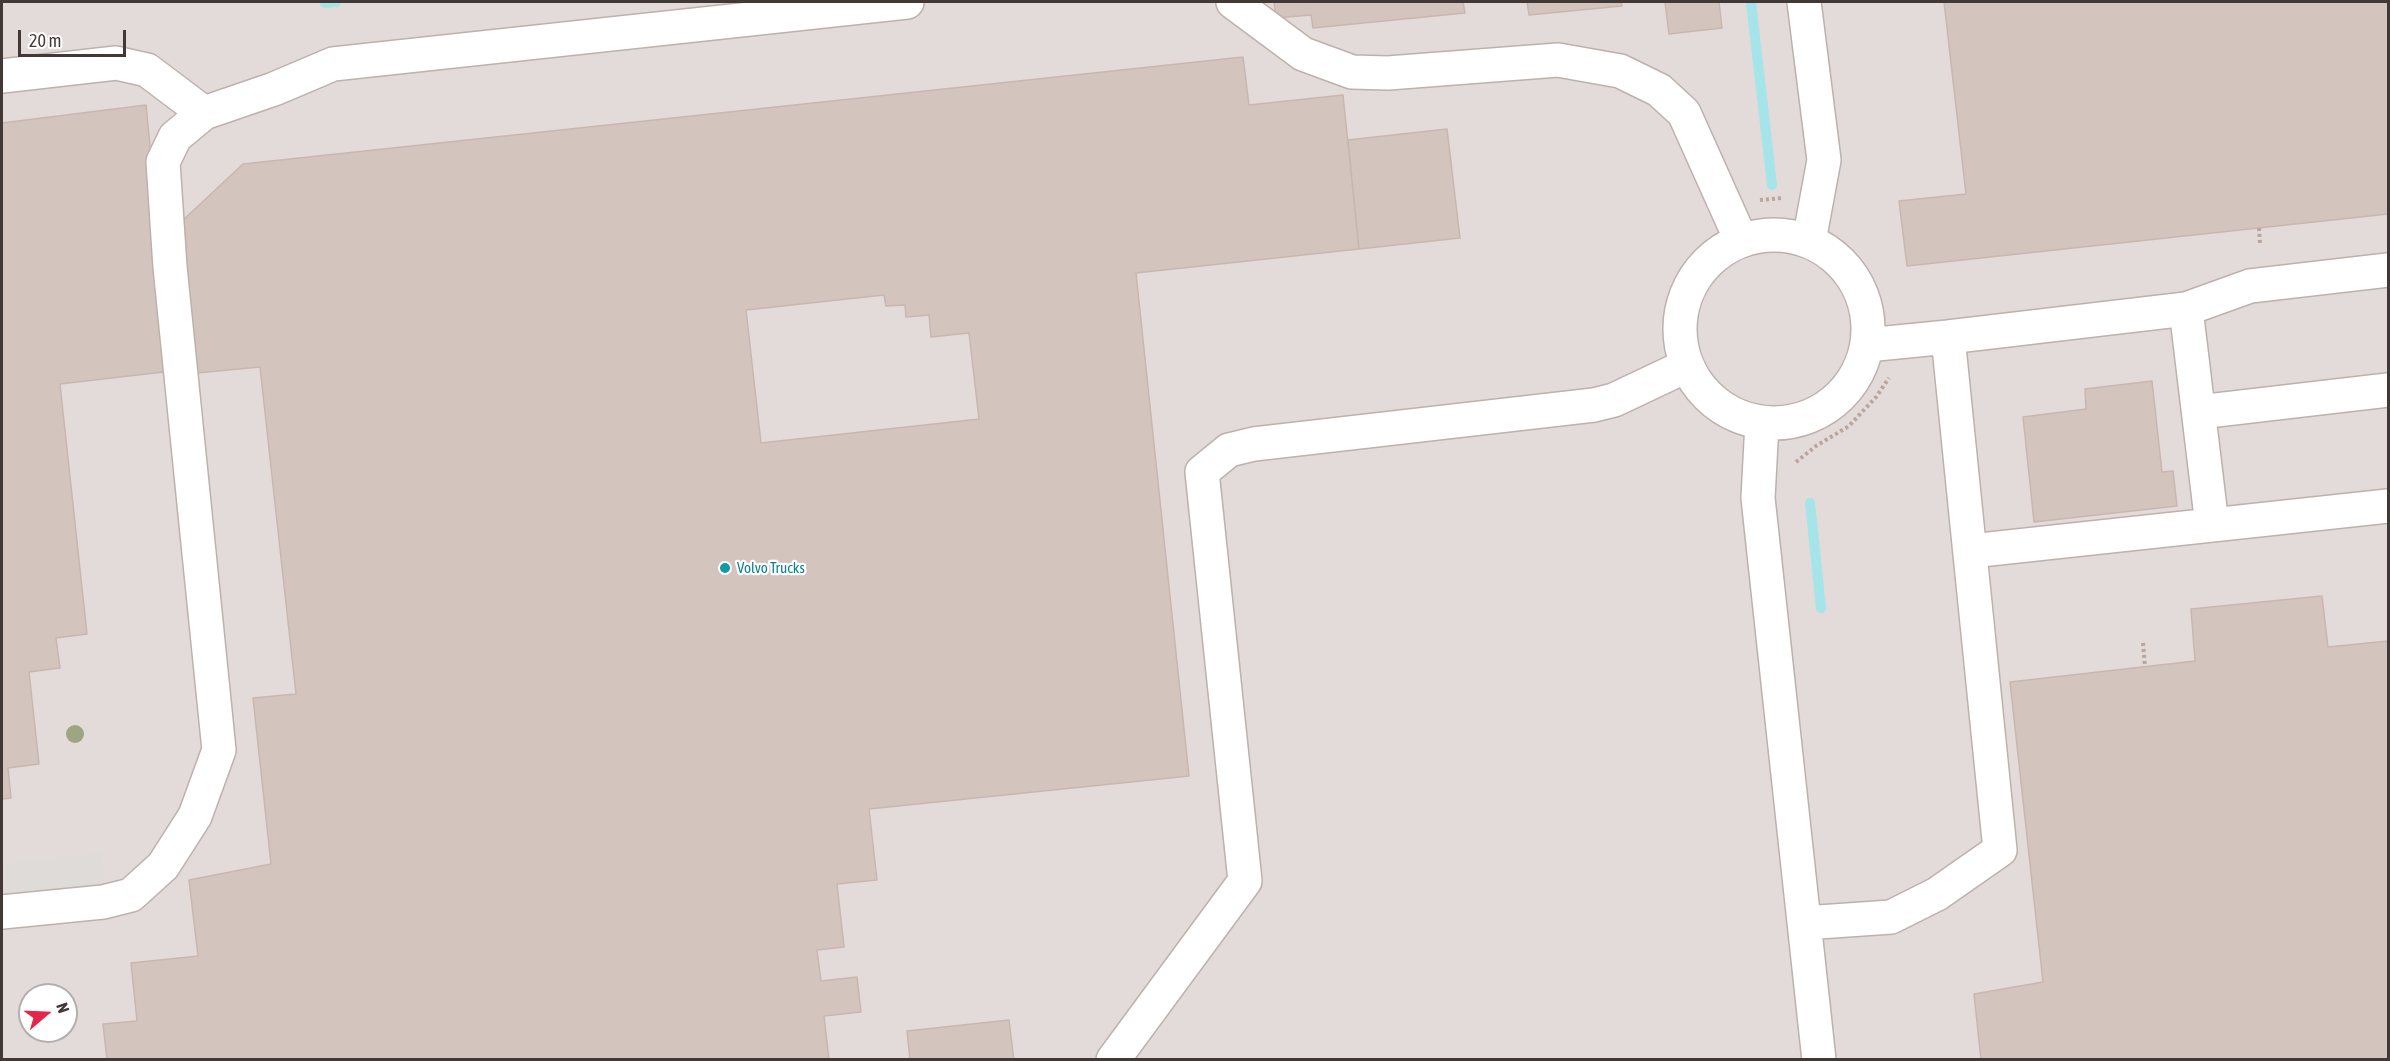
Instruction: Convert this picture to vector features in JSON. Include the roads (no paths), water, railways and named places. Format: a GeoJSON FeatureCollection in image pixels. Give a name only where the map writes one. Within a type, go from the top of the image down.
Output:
{"type":"FeatureCollection","features":[{"type":"Feature","properties":{"kind":"lane"},"geometry":{"type":"LineString","coordinates":[[2,912],[103,902],[131,895],[163,866],[195,816],[219,750],[170,267],[163,162],[175,136],[204,112],[274,89],[333,64],[907,2]]}},
{"type":"Feature","properties":{"kind":"lane"},"geometry":{"type":"LineString","coordinates":[[1233,2],[1303,54],[1352,72],[1388,73],[1558,60],[1620,71],[1659,90],[1684,113],[1741,240]]}},
{"type":"Feature","properties":{"kind":"lane"},"geometry":{"type":"LineString","coordinates":[[1804,2],[1824,160],[1809,241]]}},
{"type":"Feature","properties":{"kind":"lane"},"geometry":{"type":"LineString","coordinates":[[2,76],[116,63],[147,70],[204,112]]}},
{"type":"Feature","properties":{"kind":"lane"},"geometry":{"type":"LineString","coordinates":[[1764,235],[1787,235],[1809,241],[1836,258],[1856,283],[1866,313],[1867,345],[1858,372],[1840,395],[1825,407],[1791,422],[1762,423],[1738,416],[1717,404],[1699,387],[1686,366],[1679,336],[1682,306],[1694,278],[1714,255],[1741,240],[1764,235]]}},
{"type":"Feature","properties":{"kind":"lane"},"geometry":{"type":"LineString","coordinates":[[1867,345],[2186,309],[2250,286],[2388,270]]}},
{"type":"Feature","properties":{"kind":"lane"},"geometry":{"type":"LineString","coordinates":[[2186,309],[2212,525]]}},
{"type":"Feature","properties":{"kind":"lane"},"geometry":{"type":"LineString","coordinates":[[1804,923],[1892,917],[1937,894],[2000,850],[1948,337]]}},
{"type":"Feature","properties":{"kind":"lane"},"geometry":{"type":"LineString","coordinates":[[1113,1059],[1245,881],[1202,472],[1229,450],[1254,444],[1594,405],[1614,400],[1686,366]]}},
{"type":"Feature","properties":{"kind":"lane"},"geometry":{"type":"LineString","coordinates":[[2199,412],[2388,390]]}},
{"type":"Feature","properties":{"kind":"lane"},"geometry":{"type":"LineString","coordinates":[[1762,423],[1758,498],[1819,1059]]}},
{"type":"Feature","properties":{"kind":"lane"},"geometry":{"type":"LineString","coordinates":[[1971,551],[2388,506]]}},
{"type":"Feature","properties":{"kind":"waterway"},"geometry":{"type":"LineString","coordinates":[[325,3],[336,2]]}},
{"type":"Feature","properties":{"kind":"waterway"},"geometry":{"type":"LineString","coordinates":[[1751,2],[1772,185]]}},
{"type":"Feature","properties":{"kind":"waterway"},"geometry":{"type":"LineString","coordinates":[[1810,503],[1821,608]]}},
{"type":"Feature","properties":{"kind":"place","name":"Volvo Trucks"},"geometry":{"type":"Point","coordinates":[725,568]}}]}
